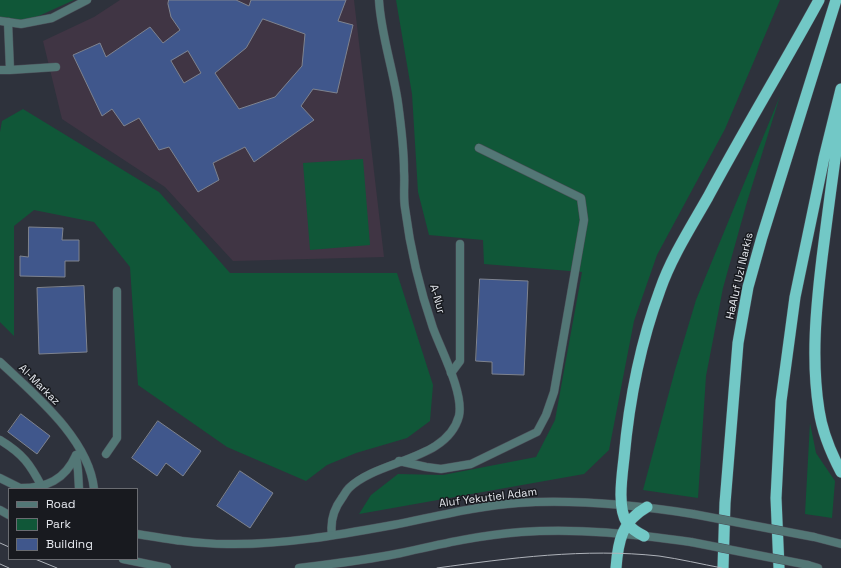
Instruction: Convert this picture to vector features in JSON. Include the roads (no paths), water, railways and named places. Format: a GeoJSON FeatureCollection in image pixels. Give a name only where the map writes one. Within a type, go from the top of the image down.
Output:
{"type":"FeatureCollection","features":[{"type":"Feature","properties":{"kind":"highway"},"geometry":{"type":"LineString","coordinates":[[625,528],[622,504],[625,444],[638,364],[648,324],[660,289],[679,248],[820,0]]}},
{"type":"Feature","properties":{"kind":"highway","name":"HaAluf Uzi Narkis"},"geometry":{"type":"LineString","coordinates":[[723,568],[726,495],[738,343],[748,286],[836,0]]}},
{"type":"Feature","properties":{"kind":"highway"},"geometry":{"type":"LineString","coordinates":[[780,568],[776,498],[781,401],[795,297],[824,158],[841,89]]}},
{"type":"Feature","properties":{"kind":"highway"},"geometry":{"type":"LineString","coordinates":[[841,117],[818,292],[815,336],[815,368],[819,410],[825,436],[841,472]]}},
{"type":"Feature","properties":{"kind":"highway"},"geometry":{"type":"LineString","coordinates":[[616,568],[617,554],[625,528],[633,516],[647,507]]}},
{"type":"Feature","properties":{"kind":"highway"},"geometry":{"type":"LineString","coordinates":[[625,528],[634,530],[644,536]]}},
{"type":"Feature","properties":{"kind":"street"},"geometry":{"type":"LineString","coordinates":[[10,70],[4,22],[21,24],[52,18],[87,0]]}},
{"type":"Feature","properties":{"kind":"street","name":"A-Nur"},"geometry":{"type":"LineString","coordinates":[[332,536],[331,525],[333,515],[338,503],[349,488],[362,478],[386,466],[430,449],[450,434],[459,415],[459,396],[433,327],[415,264],[405,207],[404,169],[395,86],[382,28],[379,0]]}},
{"type":"Feature","properties":{"kind":"street"},"geometry":{"type":"LineString","coordinates":[[0,70],[56,68]]}},
{"type":"Feature","properties":{"kind":"street"},"geometry":{"type":"LineString","coordinates":[[399,462],[441,469],[471,464],[537,432],[546,415],[554,392],[584,220],[581,198],[478,148]]}},
{"type":"Feature","properties":{"kind":"street"},"geometry":{"type":"LineString","coordinates":[[451,373],[460,361],[460,244]]}},
{"type":"Feature","properties":{"kind":"street"},"geometry":{"type":"LineString","coordinates":[[106,454],[117,438],[117,291]]}},
{"type":"Feature","properties":{"kind":"street","name":"Al-Markaz"},"geometry":{"type":"LineString","coordinates":[[0,362],[44,405],[75,441],[84,456],[94,488]]}},
{"type":"Feature","properties":{"kind":"street","name":"Al-Markaz"},"geometry":{"type":"LineString","coordinates":[[61,423],[76,455],[79,488]]}},
{"type":"Feature","properties":{"kind":"street"},"geometry":{"type":"LineString","coordinates":[[0,440],[15,449],[25,458],[42,487]]}},
{"type":"Feature","properties":{"kind":"street"},"geometry":{"type":"LineString","coordinates":[[32,488],[42,487],[53,482],[68,470],[76,455]]}},
{"type":"Feature","properties":{"kind":"street"},"geometry":{"type":"LineString","coordinates":[[0,478],[19,488]]}},
{"type":"Feature","properties":{"kind":"street","name":"Aluf Yekutiel Adam"},"geometry":{"type":"LineString","coordinates":[[138,534],[180,541],[227,544],[268,543],[332,536],[394,525],[443,514],[517,503],[581,502],[622,504],[693,514],[814,537],[841,544]]}},
{"type":"Feature","properties":{"kind":"street"},"geometry":{"type":"LineString","coordinates":[[299,568],[336,564],[400,553],[448,542],[520,532],[593,531],[625,528]]}},
{"type":"Feature","properties":{"kind":"street"},"geometry":{"type":"LineString","coordinates":[[644,536],[690,542],[818,568]]}},
{"type":"Feature","properties":{"kind":"street"},"geometry":{"type":"LineString","coordinates":[[128,560],[167,568]]}},
{"type":"Feature","properties":{"kind":"tram line"},"geometry":{"type":"LineString","coordinates":[[0,543],[8,547]]}},
{"type":"Feature","properties":{"kind":"tram line"},"geometry":{"type":"LineString","coordinates":[[437,568],[548,555],[603,553],[659,556],[722,568]]}},
{"type":"Feature","properties":{"kind":"tram line"},"geometry":{"type":"LineString","coordinates":[[37,560],[57,568]]}},
{"type":"Feature","properties":{"kind":"tram line"},"geometry":{"type":"LineString","coordinates":[[0,564],[9,568]]}}]}
